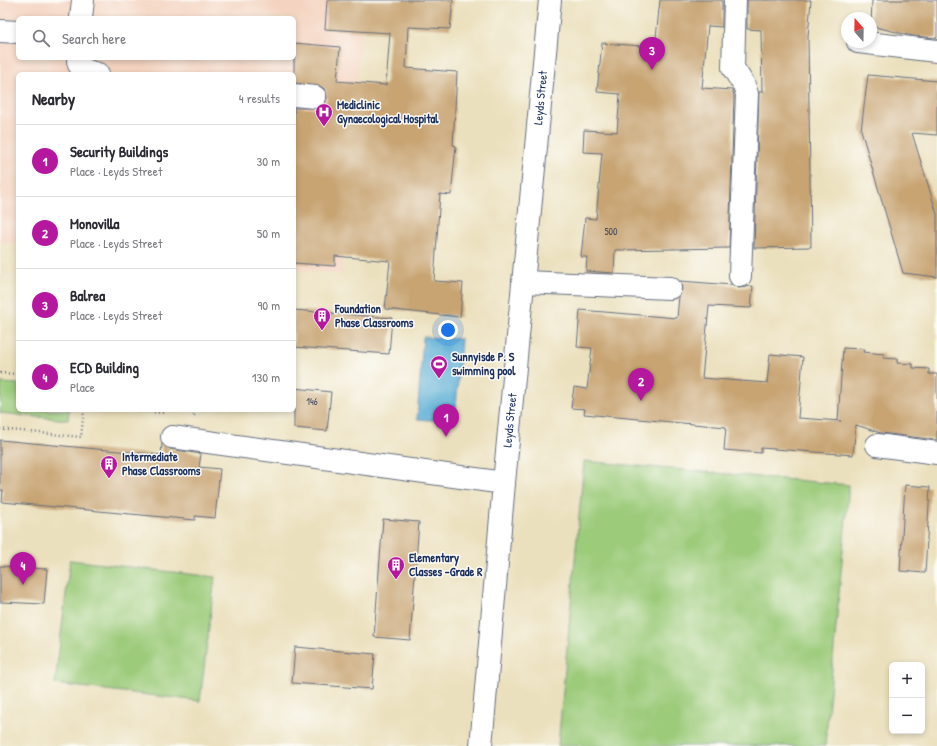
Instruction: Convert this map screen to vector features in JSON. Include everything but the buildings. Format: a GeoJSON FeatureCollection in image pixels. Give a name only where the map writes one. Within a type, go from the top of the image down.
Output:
{"type":"FeatureCollection","features":[{"type":"Feature","properties":{"kind":"street"},"geometry":{"type":"LineString","coordinates":[[80,16],[83,0]]}},
{"type":"Feature","properties":{"kind":"street","name":"Leyds Street"},"geometry":{"type":"LineString","coordinates":[[482,746],[504,483],[550,0]]}},
{"type":"Feature","properties":{"kind":"street"},"geometry":{"type":"LineString","coordinates":[[736,0],[732,62],[736,74],[744,85],[747,94],[740,276]]}},
{"type":"Feature","properties":{"kind":"street"},"geometry":{"type":"LineString","coordinates":[[0,31],[16,32]]}},
{"type":"Feature","properties":{"kind":"street"},"geometry":{"type":"LineString","coordinates":[[877,44],[937,50]]}},
{"type":"Feature","properties":{"kind":"street"},"geometry":{"type":"LineString","coordinates":[[78,60],[77,63],[81,69],[91,72]]}},
{"type":"Feature","properties":{"kind":"street"},"geometry":{"type":"LineString","coordinates":[[523,282],[670,288]]}},
{"type":"Feature","properties":{"kind":"street"},"geometry":{"type":"LineString","coordinates":[[172,437],[504,483]]}},
{"type":"Feature","properties":{"kind":"street"},"geometry":{"type":"LineString","coordinates":[[877,445],[937,453]]}},
{"type":"Feature","properties":{"kind":"path"},"geometry":{"type":"LineString","coordinates":[[0,373],[16,374]]}},
{"type":"Feature","properties":{"kind":"path"},"geometry":{"type":"LineString","coordinates":[[0,429],[81,437],[84,412]]}},
{"type":"Feature","properties":{"kind":"shaded area","name":"Mediclinic Gynaecological Hospital"},"geometry":{"type":"Polygon","coordinates":[[[0,0],[364,0],[342,274],[296,269],[296,72],[16,72],[16,244],[0,243],[0,0]]]}},
{"type":"Feature","properties":{"kind":"green space"},"geometry":{"type":"Polygon","coordinates":[[[1,383],[16,384],[16,412],[69,412],[68,420],[0,413],[1,383]]]}},
{"type":"Feature","properties":{"kind":"green space"},"geometry":{"type":"Polygon","coordinates":[[[584,461],[849,485],[825,746],[558,746],[584,461]]]}},
{"type":"Feature","properties":{"kind":"green space"},"geometry":{"type":"Polygon","coordinates":[[[70,560],[215,577],[200,701],[55,684],[70,560]]]}},
{"type":"Feature","properties":{"kind":"water","name":"Sunnyisde P. S swimming pool"},"geometry":{"type":"Polygon","coordinates":[[[423,337],[461,339],[455,422],[417,419],[423,337]]]}},
{"type":"Feature","properties":{"kind":"place","name":"Balrea"},"geometry":{"type":"Point","coordinates":[652,70]}},
{"type":"Feature","properties":{"kind":"place","name":"Mediclinic Gynaecological Hospital"},"geometry":{"type":"Point","coordinates":[324,127]}},
{"type":"Feature","properties":{"kind":"place","name":"Foundation Phase Classrooms"},"geometry":{"type":"Point","coordinates":[322,331]}},
{"type":"Feature","properties":{"kind":"place","name":"Sunnyisde P. S swimming pool"},"geometry":{"type":"Point","coordinates":[439,379]}},
{"type":"Feature","properties":{"kind":"place","name":"Monovilla"},"geometry":{"type":"Point","coordinates":[641,401]}},
{"type":"Feature","properties":{"kind":"place","name":"Security Buildings"},"geometry":{"type":"Point","coordinates":[446,437]}},
{"type":"Feature","properties":{"kind":"place","name":"Intermediate Phase Classrooms"},"geometry":{"type":"Point","coordinates":[109,479]}},
{"type":"Feature","properties":{"kind":"place","name":"Elementary Classes -Grade R"},"geometry":{"type":"Point","coordinates":[396,580]}},
{"type":"Feature","properties":{"kind":"place","name":"ECD Building"},"geometry":{"type":"Point","coordinates":[23,585]}}]}
